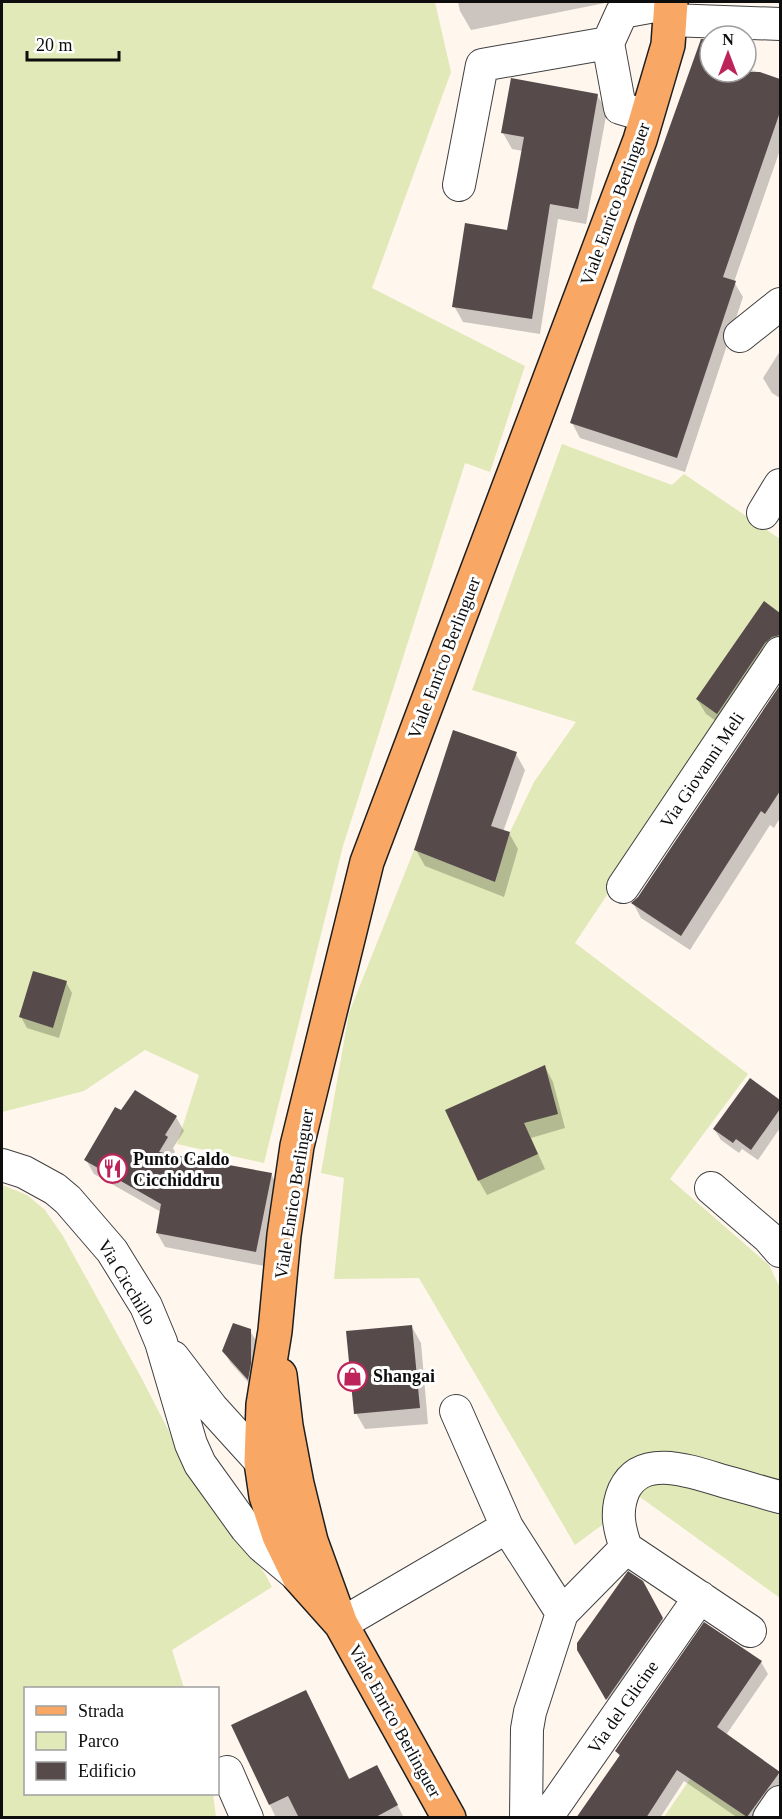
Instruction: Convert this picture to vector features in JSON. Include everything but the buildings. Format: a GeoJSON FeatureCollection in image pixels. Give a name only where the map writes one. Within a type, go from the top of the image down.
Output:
{"type":"FeatureCollection","features":[{"type":"Feature","properties":{"kind":"main road","name":"Viale Enrico Berlinguer"},"geometry":{"type":"LineString","coordinates":[[275,1331],[284,1235],[297,1146],[367,862],[640,140],[668,45],[670,8]]}},
{"type":"Feature","properties":{"kind":"main road"},"geometry":{"type":"LineString","coordinates":[[275,1331],[286,1426],[297,1485],[311,1541],[341,1624]]}},
{"type":"Feature","properties":{"kind":"main road"},"geometry":{"type":"LineString","coordinates":[[275,1331],[263,1405],[261,1462],[266,1496],[279,1536],[298,1577],[341,1624]]}},
{"type":"Feature","properties":{"kind":"main road","name":"Viale Enrico Berlinguer"},"geometry":{"type":"LineString","coordinates":[[341,1624],[449,1818]]}},
{"type":"Feature","properties":{"kind":"street"},"geometry":{"type":"LineString","coordinates":[[721,2],[744,14],[780,24]]}},
{"type":"Feature","properties":{"kind":"street"},"geometry":{"type":"LineString","coordinates":[[647,116],[620,108],[608,43],[622,12],[670,8],[780,24]]}},
{"type":"Feature","properties":{"kind":"street"},"geometry":{"type":"LineString","coordinates":[[459,185],[482,65],[608,43]]}},
{"type":"Feature","properties":{"kind":"street"},"geometry":{"type":"LineString","coordinates":[[740,336],[780,304]]}},
{"type":"Feature","properties":{"kind":"street"},"geometry":{"type":"LineString","coordinates":[[763,513],[780,485]]}},
{"type":"Feature","properties":{"kind":"street","name":"Via Giovanni Meli"},"geometry":{"type":"LineString","coordinates":[[623,888],[780,653]]}},
{"type":"Feature","properties":{"kind":"street","name":"Via Cicchillo"},"geometry":{"type":"LineString","coordinates":[[2,1165],[41,1180],[68,1200],[112,1251],[146,1306],[161,1342]]}},
{"type":"Feature","properties":{"kind":"street"},"geometry":{"type":"LineString","coordinates":[[711,1188],[768,1237],[780,1251]]}},
{"type":"Feature","properties":{"kind":"street"},"geometry":{"type":"LineString","coordinates":[[161,1342],[212,1408],[261,1462],[311,1541]]}},
{"type":"Feature","properties":{"kind":"street"},"geometry":{"type":"LineString","coordinates":[[161,1342],[191,1444],[200,1464],[246,1528],[262,1546],[298,1577]]}},
{"type":"Feature","properties":{"kind":"street"},"geometry":{"type":"LineString","coordinates":[[456,1412],[507,1527],[562,1613]]}},
{"type":"Feature","properties":{"kind":"street"},"geometry":{"type":"LineString","coordinates":[[200,1464],[217,1471],[235,1471],[261,1462],[286,1426]]}},
{"type":"Feature","properties":{"kind":"street"},"geometry":{"type":"LineString","coordinates":[[750,1631],[627,1548],[619,1528],[618,1512],[628,1481],[637,1473],[664,1467],[680,1468],[780,1497]]}},
{"type":"Feature","properties":{"kind":"street"},"geometry":{"type":"LineString","coordinates":[[341,1624],[507,1527]]}},
{"type":"Feature","properties":{"kind":"street"},"geometry":{"type":"LineString","coordinates":[[526,1818],[527,1729],[530,1712],[562,1613],[627,1548]]}},
{"type":"Feature","properties":{"kind":"street","name":"Via del Glicine"},"geometry":{"type":"LineString","coordinates":[[546,1818],[700,1597]]}},
{"type":"Feature","properties":{"kind":"street"},"geometry":{"type":"LineString","coordinates":[[227,1772],[247,1818]]}},
{"type":"Feature","properties":{"kind":"street"},"geometry":{"type":"LineString","coordinates":[[769,1818],[780,1802]]}},
{"type":"Feature","properties":{"kind":"green space"},"geometry":{"type":"Polygon","coordinates":[[[2,2],[435,2],[451,72],[372,288],[525,366],[490,472],[465,463],[343,846],[264,1163],[177,1144],[199,1075],[145,1050],[84,1091],[2,1112],[2,2]]]}},
{"type":"Feature","properties":{"kind":"green space"},"geometry":{"type":"Polygon","coordinates":[[[562,444],[672,485],[684,474],[780,539],[780,635],[575,943],[748,1074],[670,1179],[769,1265],[780,1288],[780,1598],[640,1497],[575,1545],[419,1278],[334,1279],[344,1178],[321,1173],[349,1013],[414,850],[495,882],[510,832],[534,782],[576,722],[472,690],[562,444]]]}},
{"type":"Feature","properties":{"kind":"green space"},"geometry":{"type":"Polygon","coordinates":[[[2,1185],[27,1195],[45,1210],[63,1236],[142,1379],[196,1484],[231,1527],[272,1587],[172,1650],[184,1687],[24,1687],[24,1795],[213,1795],[216,1817],[2,1817],[2,1185]]]}},
{"type":"Feature","properties":{"kind":"green space"},"geometry":{"type":"Polygon","coordinates":[[[690,1779],[747,1817],[664,1817],[690,1779]]]}},
{"type":"Feature","properties":{"kind":"place","name":"Punto Caldo Cicchiddru"},"geometry":{"type":"Point","coordinates":[112,1169]}},
{"type":"Feature","properties":{"kind":"place","name":"Shangai"},"geometry":{"type":"Point","coordinates":[352,1376]}}]}
